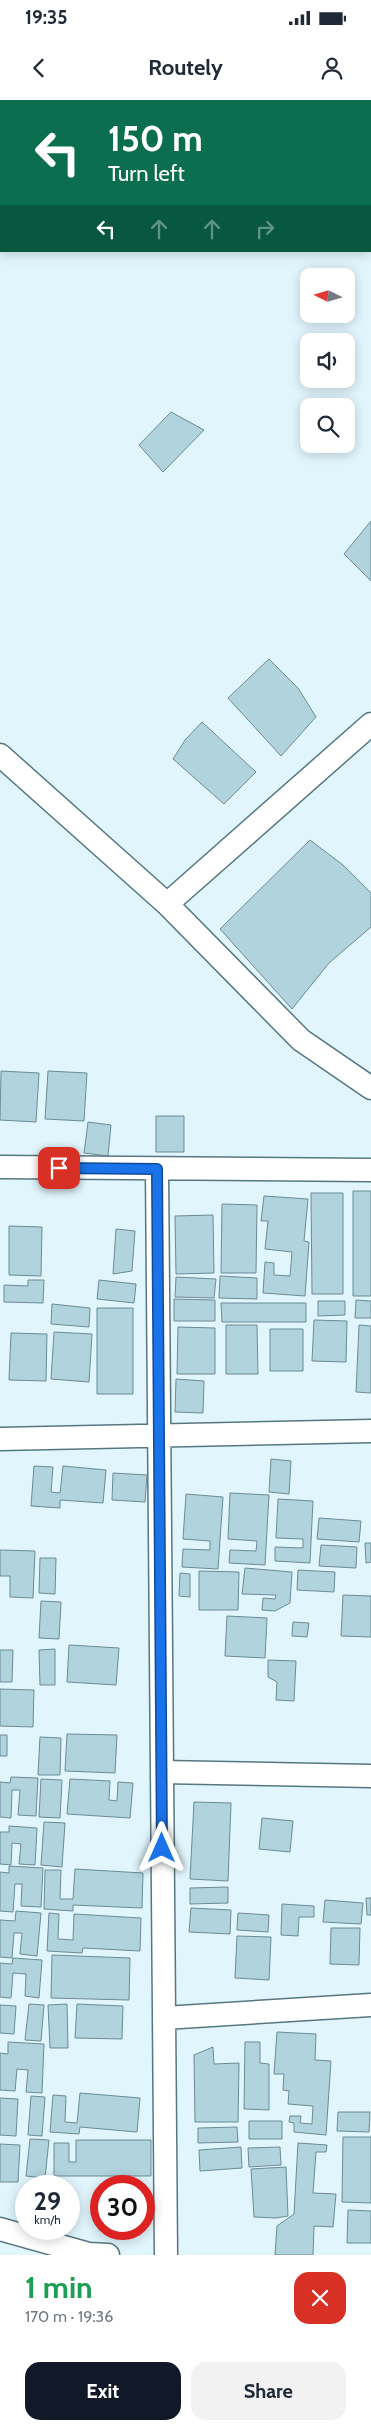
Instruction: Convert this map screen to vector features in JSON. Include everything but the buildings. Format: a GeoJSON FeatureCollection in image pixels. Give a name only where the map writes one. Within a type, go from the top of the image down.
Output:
{"type":"FeatureCollection","features":[{"type":"Feature","properties":{"kind":"street"},"geometry":{"type":"LineString","coordinates":[[167,904],[371,724]]}},
{"type":"Feature","properties":{"kind":"street"},"geometry":{"type":"LineString","coordinates":[[0,755],[167,904],[301,1040],[371,1088]]}},
{"type":"Feature","properties":{"kind":"street"},"geometry":{"type":"LineString","coordinates":[[0,1168],[371,1170]]}},
{"type":"Feature","properties":{"kind":"street"},"geometry":{"type":"LineString","coordinates":[[157,1169],[166,2255]]}},
{"type":"Feature","properties":{"kind":"street"},"geometry":{"type":"LineString","coordinates":[[0,1439],[371,1431]]}},
{"type":"Feature","properties":{"kind":"street"},"geometry":{"type":"LineString","coordinates":[[162,1772],[371,1776]]}},
{"type":"Feature","properties":{"kind":"street"},"geometry":{"type":"LineString","coordinates":[[164,2018],[371,2005]]}},
{"type":"Feature","properties":{"kind":"street"},"geometry":{"type":"LineString","coordinates":[[0,2229],[89,2254],[108,2255]]}},
{"type":"Feature","properties":{"kind":"route"},"geometry":{"type":"LineString","coordinates":[[59,1168],[157,1169],[162,1848]]}}]}
